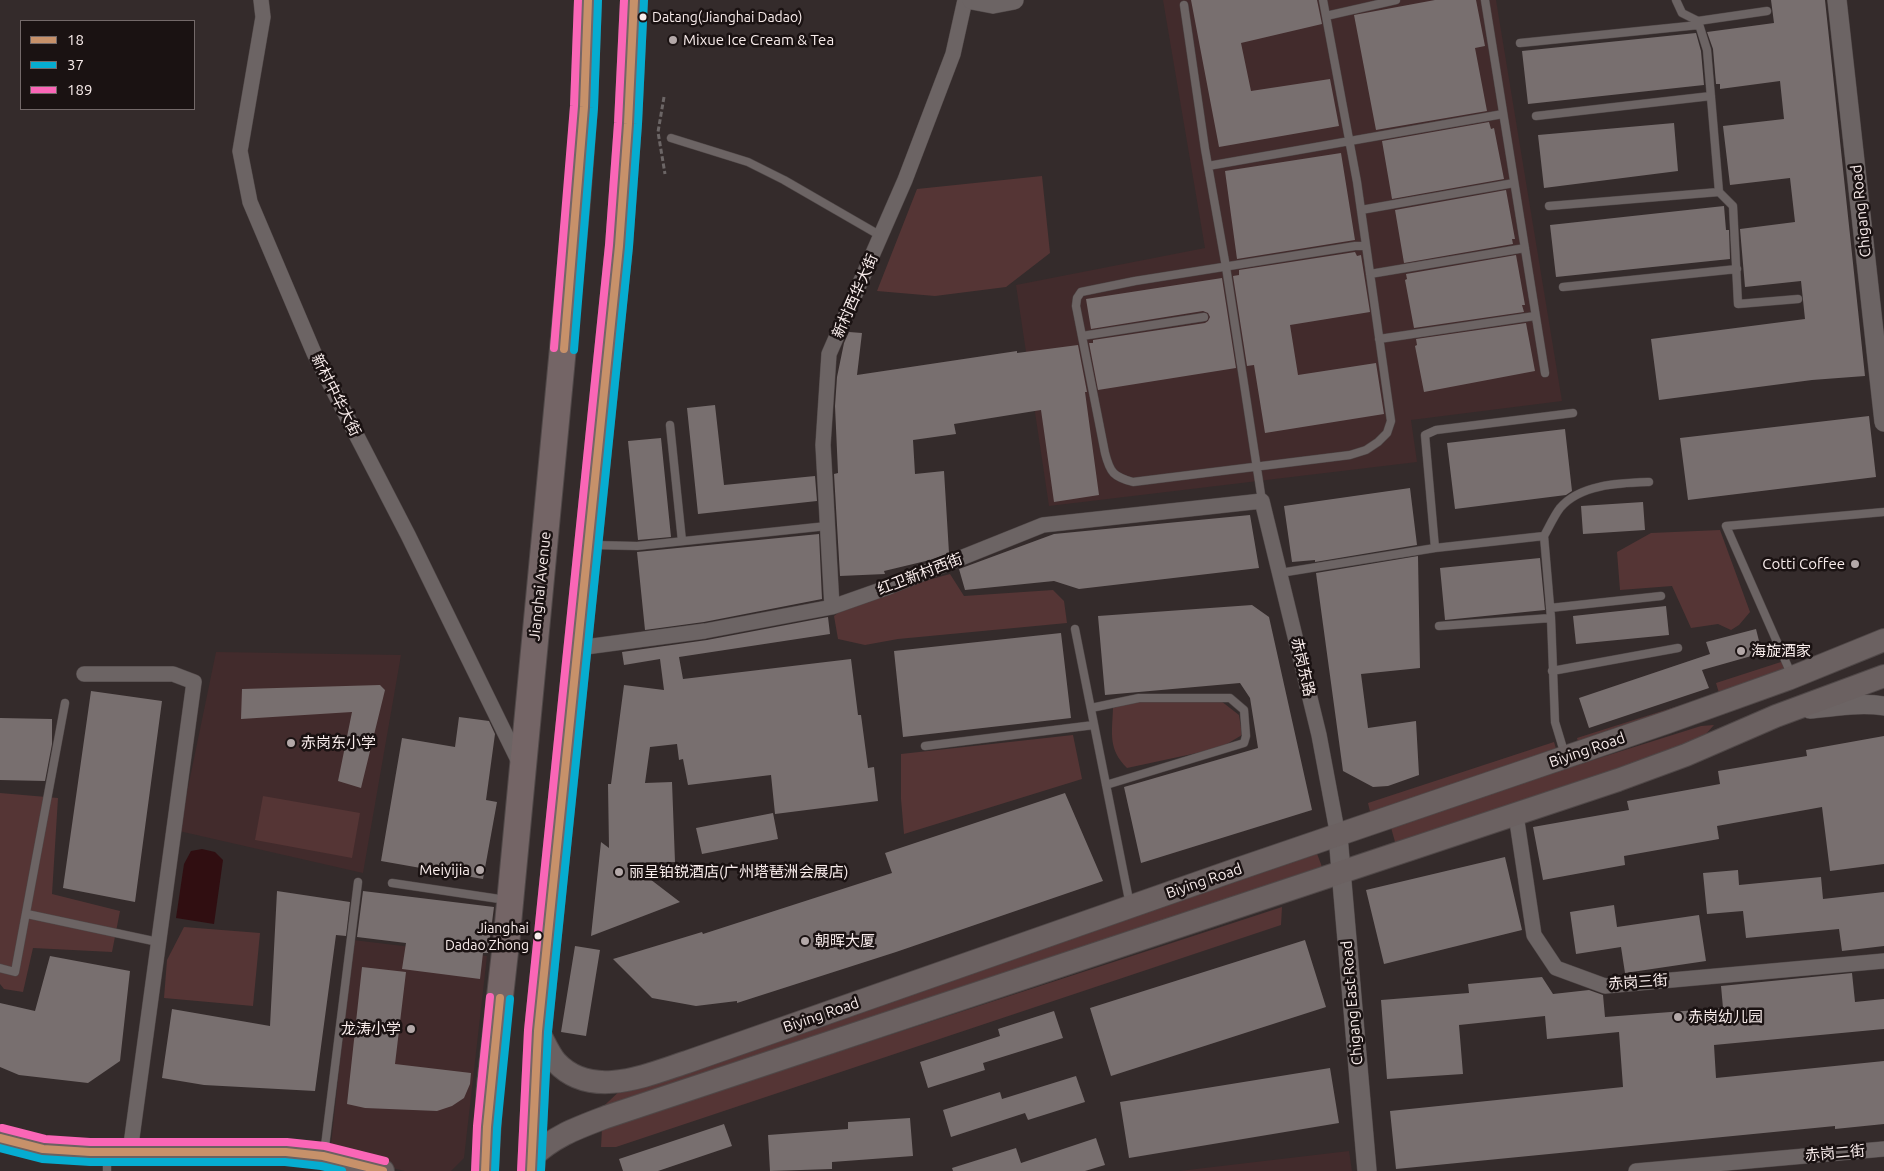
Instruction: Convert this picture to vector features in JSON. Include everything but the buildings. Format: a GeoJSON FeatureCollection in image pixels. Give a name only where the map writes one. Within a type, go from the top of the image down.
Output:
{"type":"FeatureCollection","features":[{"type":"Feature","properties":{"kind":"highway","name":"Jianghai Avenue"},"geometry":{"type":"LineString","coordinates":[[485,1171],[490,1085],[510,900],[577,200],[584,107],[588,0]]}},
{"type":"Feature","properties":{"kind":"highway"},"geometry":{"type":"LineString","coordinates":[[531,1164],[538,1031],[619,246],[628,124],[634,0]]}},
{"type":"Feature","properties":{"kind":"main road","name":"Biying Road"},"geometry":{"type":"LineString","coordinates":[[538,1031],[555,1061],[570,1073],[590,1081],[611,1083],[630,1079],[688,1062],[1130,907],[1566,758],[1793,678],[1884,640]]}},
{"type":"Feature","properties":{"kind":"main road","name":"Biying Road"},"geometry":{"type":"LineString","coordinates":[[531,1164],[544,1146],[557,1137],[606,1117],[1516,815],[1677,758],[1789,712],[1884,676]]}},
{"type":"Feature","properties":{"kind":"main road"},"geometry":{"type":"LineString","coordinates":[[0,1138],[107,1162],[130,1152],[286,1152],[323,1156],[383,1171]]}},
{"type":"Feature","properties":{"kind":"street","name":"新村中华大街"},"geometry":{"type":"LineString","coordinates":[[261,0],[263,17],[240,151],[250,202],[314,353],[403,527],[522,768]]}},
{"type":"Feature","properties":{"kind":"street","name":"新村西华大街"},"geometry":{"type":"LineString","coordinates":[[832,607],[823,445],[829,354],[906,180],[953,54],[965,0]]}},
{"type":"Feature","properties":{"kind":"street"},"geometry":{"type":"LineString","coordinates":[[972,0],[993,4],[1014,0]]}},
{"type":"Feature","properties":{"kind":"street","name":"Chigang Road"},"geometry":{"type":"LineString","coordinates":[[1837,0],[1879,328],[1884,422]]}},
{"type":"Feature","properties":{"kind":"street","name":"赤岗东路"},"geometry":{"type":"LineString","coordinates":[[1262,501],[1319,735],[1338,836]]}},
{"type":"Feature","properties":{"kind":"street","name":"红卫新村西街"},"geometry":{"type":"LineString","coordinates":[[578,648],[705,631],[832,607],[886,588],[1044,525],[1262,501]]}},
{"type":"Feature","properties":{"kind":"street"},"geometry":{"type":"LineString","coordinates":[[84,674],[172,674],[194,682],[130,1152]]}},
{"type":"Feature","properties":{"kind":"street"},"geometry":{"type":"LineString","coordinates":[[1789,712],[1842,706],[1884,706]]}},
{"type":"Feature","properties":{"kind":"street","name":"赤岗三街"},"geometry":{"type":"LineString","coordinates":[[1516,815],[1534,935],[1556,968],[1605,986],[1884,961]]}},
{"type":"Feature","properties":{"kind":"street","name":"Chigang East Road"},"geometry":{"type":"LineString","coordinates":[[1338,836],[1367,1171]]}},
{"type":"Feature","properties":{"kind":"street","name":"赤岗二街"},"geometry":{"type":"LineString","coordinates":[[1636,1171],[1884,1149]]}},
{"type":"Feature","properties":{"kind":"lane"},"geometry":{"type":"LineString","coordinates":[[1323,0],[1361,210],[1391,421],[1387,433],[1366,450],[1350,455],[1134,482],[1118,478],[1108,466],[1076,306],[1077,298],[1081,292],[1136,281],[1355,246],[1366,246]]}},
{"type":"Feature","properties":{"kind":"lane"},"geometry":{"type":"LineString","coordinates":[[1326,16],[1396,0]]}},
{"type":"Feature","properties":{"kind":"lane"},"geometry":{"type":"LineString","coordinates":[[1485,0],[1544,373]]}},
{"type":"Feature","properties":{"kind":"lane"},"geometry":{"type":"LineString","coordinates":[[1676,0],[1682,13],[1699,23],[1707,50],[1719,192],[1733,206],[1738,304],[1798,299]]}},
{"type":"Feature","properties":{"kind":"lane"},"geometry":{"type":"LineString","coordinates":[[1184,5],[1262,501]]}},
{"type":"Feature","properties":{"kind":"lane"},"geometry":{"type":"LineString","coordinates":[[1520,43],[1699,23],[1767,10]]}},
{"type":"Feature","properties":{"kind":"lane"},"geometry":{"type":"LineString","coordinates":[[1536,116],[1711,96]]}},
{"type":"Feature","properties":{"kind":"lane"},"geometry":{"type":"LineString","coordinates":[[1208,166],[1503,114]]}},
{"type":"Feature","properties":{"kind":"lane"},"geometry":{"type":"LineString","coordinates":[[671,138],[748,162],[784,180],[881,236]]}},
{"type":"Feature","properties":{"kind":"lane"},"geometry":{"type":"LineString","coordinates":[[1361,210],[1514,183]]}},
{"type":"Feature","properties":{"kind":"lane"},"geometry":{"type":"LineString","coordinates":[[1549,206],[1719,192]]}},
{"type":"Feature","properties":{"kind":"lane"},"geometry":{"type":"LineString","coordinates":[[1370,274],[1525,248]]}},
{"type":"Feature","properties":{"kind":"lane"},"geometry":{"type":"LineString","coordinates":[[1563,287],[1737,269]]}},
{"type":"Feature","properties":{"kind":"lane"},"geometry":{"type":"LineString","coordinates":[[1379,339],[1535,316]]}},
{"type":"Feature","properties":{"kind":"lane"},"geometry":{"type":"LineString","coordinates":[[1082,336],[1204,317]]}},
{"type":"Feature","properties":{"kind":"lane"},"geometry":{"type":"LineString","coordinates":[[1435,548],[1425,435],[1436,430],[1573,413]]}},
{"type":"Feature","properties":{"kind":"lane"},"geometry":{"type":"LineString","coordinates":[[670,425],[682,541]]}},
{"type":"Feature","properties":{"kind":"lane"},"geometry":{"type":"LineString","coordinates":[[1566,758],[1555,722],[1551,618],[1544,536],[1561,508],[1583,491],[1625,482],[1649,482]]}},
{"type":"Feature","properties":{"kind":"lane"},"geometry":{"type":"LineString","coordinates":[[1793,678],[1726,526],[1884,512]]}},
{"type":"Feature","properties":{"kind":"lane"},"geometry":{"type":"LineString","coordinates":[[588,545],[637,546],[827,526]]}},
{"type":"Feature","properties":{"kind":"lane"},"geometry":{"type":"LineString","coordinates":[[1280,573],[1435,548],[1544,536]]}},
{"type":"Feature","properties":{"kind":"lane"},"geometry":{"type":"LineString","coordinates":[[1550,608],[1661,596]]}},
{"type":"Feature","properties":{"kind":"lane"},"geometry":{"type":"LineString","coordinates":[[1439,626],[1551,618]]}},
{"type":"Feature","properties":{"kind":"lane"},"geometry":{"type":"LineString","coordinates":[[1075,629],[1130,907]]}},
{"type":"Feature","properties":{"kind":"lane"},"geometry":{"type":"LineString","coordinates":[[1552,671],[1678,648]]}},
{"type":"Feature","properties":{"kind":"lane"},"geometry":{"type":"LineString","coordinates":[[1090,708],[1139,698],[1230,698],[1244,710],[1246,736],[1244,743],[1106,785]]}},
{"type":"Feature","properties":{"kind":"lane"},"geometry":{"type":"LineString","coordinates":[[0,968],[16,972],[65,703]]}},
{"type":"Feature","properties":{"kind":"lane"},"geometry":{"type":"LineString","coordinates":[[925,746],[1094,725]]}},
{"type":"Feature","properties":{"kind":"lane"},"geometry":{"type":"LineString","coordinates":[[323,1156],[358,882]]}},
{"type":"Feature","properties":{"kind":"lane"},"geometry":{"type":"LineString","coordinates":[[392,883],[510,900]]}},
{"type":"Feature","properties":{"kind":"lane"},"geometry":{"type":"LineString","coordinates":[[27,914],[158,942]]}},
{"type":"Feature","properties":{"kind":"shaded area"},"geometry":{"type":"Polygon","coordinates":[[[1163,0],[1496,0],[1562,401],[1411,420],[1417,462],[1049,506],[1016,285],[1205,248],[1163,0]]]}},
{"type":"Feature","properties":{"kind":"shaded area"},"geometry":{"type":"Polygon","coordinates":[[[1042,176],[1050,253],[1006,287],[935,296],[877,291],[917,189],[1042,176]]]}},
{"type":"Feature","properties":{"kind":"shaded area"},"geometry":{"type":"Polygon","coordinates":[[[1720,530],[1750,612],[1739,625],[1731,630],[1718,624],[1691,628],[1672,586],[1620,590],[1617,552],[1651,533],[1720,530]]]}},
{"type":"Feature","properties":{"kind":"shaded area"},"geometry":{"type":"Polygon","coordinates":[[[950,574],[964,596],[1053,590],[1064,601],[1067,623],[898,639],[865,645],[838,639],[834,616],[853,601],[950,574]]]}},
{"type":"Feature","properties":{"kind":"shaded area","name":"赤岗东小学"},"geometry":{"type":"Polygon","coordinates":[[[216,652],[401,655],[363,873],[179,831],[216,652]]]}},
{"type":"Feature","properties":{"kind":"shaded area"},"geometry":{"type":"Polygon","coordinates":[[[1784,661],[1789,678],[1579,745],[1577,738],[1719,693],[1716,683],[1784,661]]]}},
{"type":"Feature","properties":{"kind":"shaded area"},"geometry":{"type":"Polygon","coordinates":[[[1137,701],[1221,701],[1239,715],[1242,735],[1220,748],[1127,768],[1117,754],[1112,741],[1113,708],[1137,701]]]}},
{"type":"Feature","properties":{"kind":"shaded area"},"geometry":{"type":"Polygon","coordinates":[[[1714,725],[1698,743],[1397,849],[1390,824],[1701,726],[1714,725]]]}},
{"type":"Feature","properties":{"kind":"shaded area"},"geometry":{"type":"Polygon","coordinates":[[[1073,735],[1082,779],[904,834],[901,799],[901,754],[1073,735]]]}},
{"type":"Feature","properties":{"kind":"shaded area"},"geometry":{"type":"Polygon","coordinates":[[[1554,742],[1558,755],[1372,820],[1368,803],[1554,742]]]}},
{"type":"Feature","properties":{"kind":"shaded area"},"geometry":{"type":"Polygon","coordinates":[[[0,793],[58,798],[52,894],[120,911],[112,952],[33,948],[23,992],[4,989],[0,984],[0,793]]]}},
{"type":"Feature","properties":{"kind":"shaded area"},"geometry":{"type":"Polygon","coordinates":[[[263,796],[360,813],[352,858],[255,840],[263,796]]]}},
{"type":"Feature","properties":{"kind":"shaded area"},"geometry":{"type":"Polygon","coordinates":[[[202,849],[215,852],[223,860],[214,924],[176,918],[184,864],[191,851],[202,849]]]}},
{"type":"Feature","properties":{"kind":"shaded area"},"geometry":{"type":"Polygon","coordinates":[[[1316,851],[1324,872],[592,1117],[625,1086],[1316,851]]]}},
{"type":"Feature","properties":{"kind":"shaded area"},"geometry":{"type":"Polygon","coordinates":[[[1282,907],[1281,925],[616,1147],[601,1147],[602,1129],[1282,907]]]}},
{"type":"Feature","properties":{"kind":"shaded area"},"geometry":{"type":"Polygon","coordinates":[[[184,927],[260,933],[253,1006],[164,998],[167,960],[184,927]]]}},
{"type":"Feature","properties":{"kind":"shaded area","name":"龙涛小学"},"geometry":{"type":"Polygon","coordinates":[[[353,940],[487,956],[464,1158],[451,1171],[405,1171],[330,1154],[353,940]]]}},
{"type":"Feature","properties":{"kind":"shaded area"},"geometry":{"type":"Polygon","coordinates":[[[1349,1151],[1352,1171],[1179,1171],[1349,1151]]]}},
{"type":"Feature","properties":{"kind":"transit line","name":"189"},"geometry":{"type":"LineString","coordinates":[[554,348],[574,106],[578,0]]}},
{"type":"Feature","properties":{"kind":"transit line","name":"18"},"geometry":{"type":"LineString","coordinates":[[564,349],[584,107],[588,0]]}},
{"type":"Feature","properties":{"kind":"transit line","name":"37"},"geometry":{"type":"LineString","coordinates":[[574,350],[594,108],[598,0]]}},
{"type":"Feature","properties":{"kind":"transit line","name":"189"},"geometry":{"type":"LineString","coordinates":[[521,1171],[528,1030],[609,245],[618,123],[624,0]]}},
{"type":"Feature","properties":{"kind":"transit line","name":"18"},"geometry":{"type":"LineString","coordinates":[[531,1171],[538,1031],[619,246],[628,124],[634,0]]}},
{"type":"Feature","properties":{"kind":"transit line","name":"37"},"geometry":{"type":"LineString","coordinates":[[541,1171],[548,1032],[629,247],[638,124],[644,0]]}},
{"type":"Feature","properties":{"kind":"transit line","name":"189"},"geometry":{"type":"LineString","coordinates":[[475,1171],[477,1126],[490,997]]}},
{"type":"Feature","properties":{"kind":"transit line","name":"18"},"geometry":{"type":"LineString","coordinates":[[485,1171],[487,1127],[500,998]]}},
{"type":"Feature","properties":{"kind":"transit line","name":"37"},"geometry":{"type":"LineString","coordinates":[[495,1171],[497,1128],[510,999]]}},
{"type":"Feature","properties":{"kind":"transit line","name":"189"},"geometry":{"type":"LineString","coordinates":[[2,1128],[45,1139],[90,1142],[287,1142],[325,1146],[385,1161]]}},
{"type":"Feature","properties":{"kind":"transit line","name":"18"},"geometry":{"type":"LineString","coordinates":[[0,1138],[43,1149],[90,1152],[286,1152],[323,1156],[383,1171]]}},
{"type":"Feature","properties":{"kind":"transit line","name":"37"},"geometry":{"type":"LineString","coordinates":[[0,1148],[42,1159],[90,1162],[285,1162],[321,1166],[342,1171]]}},
{"type":"Feature","properties":{"kind":"place","name":"Datang(Jianghai Dadao)"},"geometry":{"type":"Point","coordinates":[643,17]}},
{"type":"Feature","properties":{"kind":"place","name":"Mixue Ice Cream & Tea"},"geometry":{"type":"Point","coordinates":[673,40]}},
{"type":"Feature","properties":{"kind":"place","name":"Cotti Coffee"},"geometry":{"type":"Point","coordinates":[1855,564]}},
{"type":"Feature","properties":{"kind":"place","name":"海旋酒家"},"geometry":{"type":"Point","coordinates":[1741,651]}},
{"type":"Feature","properties":{"kind":"place","name":"赤岗东小学"},"geometry":{"type":"Point","coordinates":[291,743]}},
{"type":"Feature","properties":{"kind":"place","name":"Meiyijia"},"geometry":{"type":"Point","coordinates":[480,870]}},
{"type":"Feature","properties":{"kind":"place","name":"丽呈铂锐酒店(广州塔琶洲会展店)"},"geometry":{"type":"Point","coordinates":[619,872]}},
{"type":"Feature","properties":{"kind":"place","name":"Jianghai Dadao Zhong"},"geometry":{"type":"Point","coordinates":[538,936]}},
{"type":"Feature","properties":{"kind":"place","name":"朝晖大厦"},"geometry":{"type":"Point","coordinates":[805,941]}},
{"type":"Feature","properties":{"kind":"place","name":"赤岗幼儿园"},"geometry":{"type":"Point","coordinates":[1678,1017]}},
{"type":"Feature","properties":{"kind":"place","name":"龙涛小学"},"geometry":{"type":"Point","coordinates":[411,1029]}}]}
